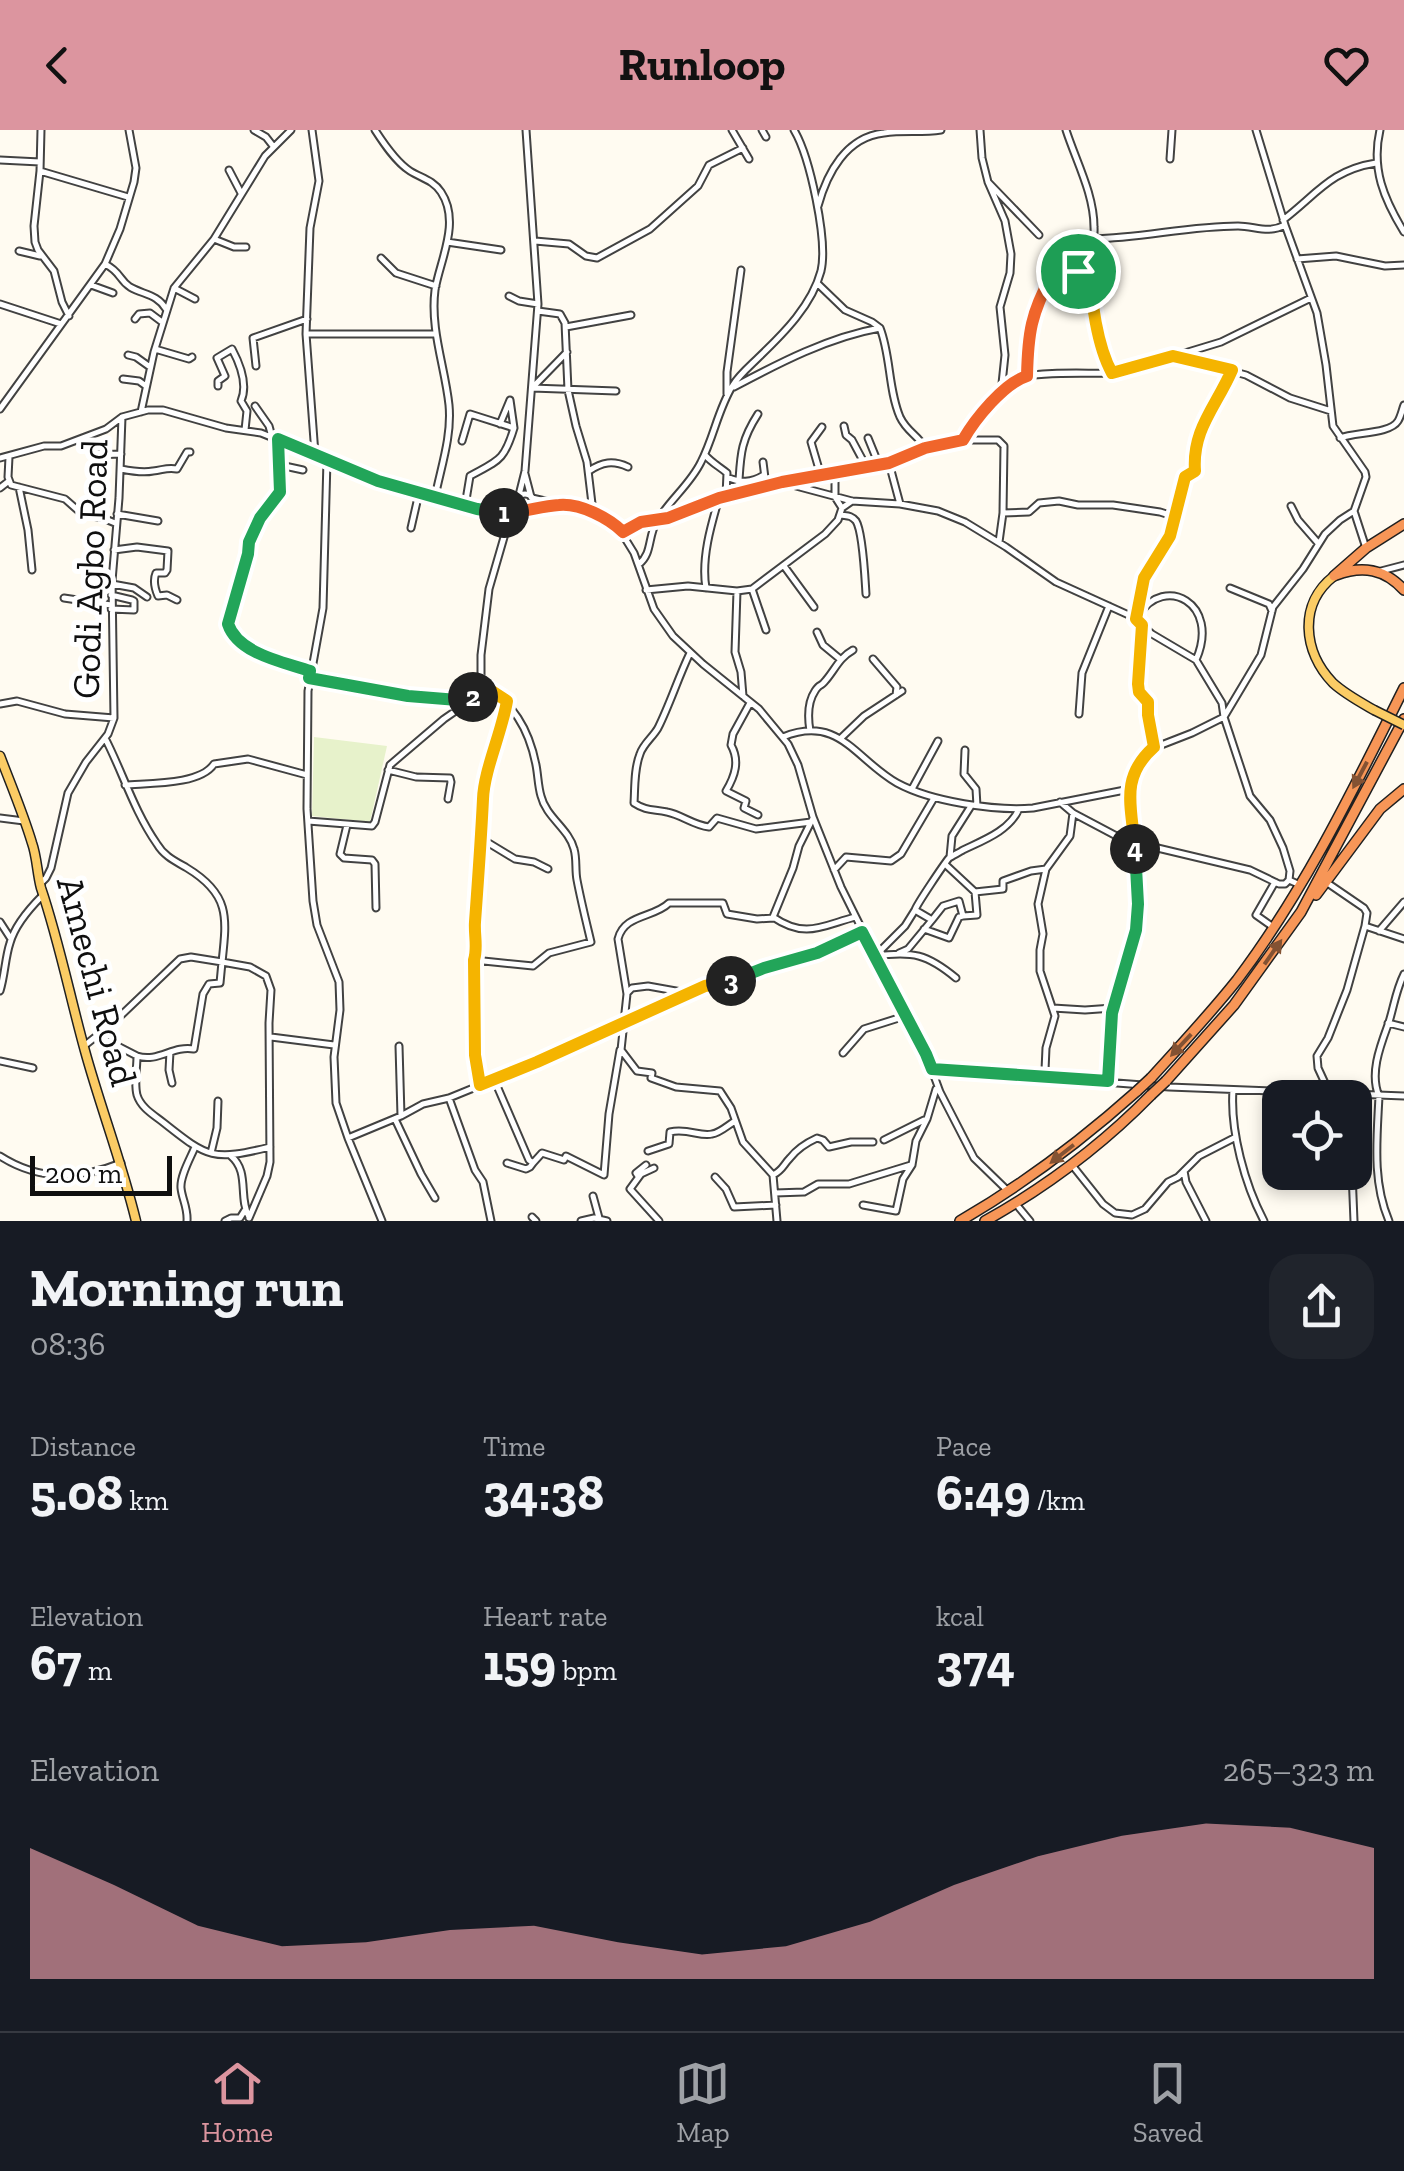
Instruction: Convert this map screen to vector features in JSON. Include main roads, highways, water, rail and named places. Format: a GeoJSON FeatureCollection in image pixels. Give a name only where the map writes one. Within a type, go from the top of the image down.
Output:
{"type":"FeatureCollection","features":[{"type":"Feature","properties":{"kind":"highway"},"geometry":{"type":"LineString","coordinates":[[1334,576],[1366,548],[1404,524]]}},
{"type":"Feature","properties":{"kind":"highway"},"geometry":{"type":"LineString","coordinates":[[1366,548],[1377,571]]}},
{"type":"Feature","properties":{"kind":"highway"},"geometry":{"type":"LineString","coordinates":[[1334,576],[1350,570],[1377,571],[1404,590]]}},
{"type":"Feature","properties":{"kind":"highway"},"geometry":{"type":"LineString","coordinates":[[960,1221],[1064,1153],[1151,1078],[1210,1013],[1300,885],[1404,688]]}},
{"type":"Feature","properties":{"kind":"highway"},"geometry":{"type":"LineString","coordinates":[[1301,912],[1404,722]]}},
{"type":"Feature","properties":{"kind":"highway"},"geometry":{"type":"LineString","coordinates":[[990,1220],[1072,1165],[1166,1080],[1234,1005],[1380,809],[1404,789]]}},
{"type":"Feature","properties":{"kind":"main road"},"geometry":{"type":"LineString","coordinates":[[1334,576],[1318,592],[1310,610],[1309,634],[1319,666],[1336,686],[1374,710],[1404,722]]}},
{"type":"Feature","properties":{"kind":"main road","name":"Amechi Road"},"geometry":{"type":"LineString","coordinates":[[0,756],[38,864],[84,1046],[122,1163],[136,1221]]}}]}
